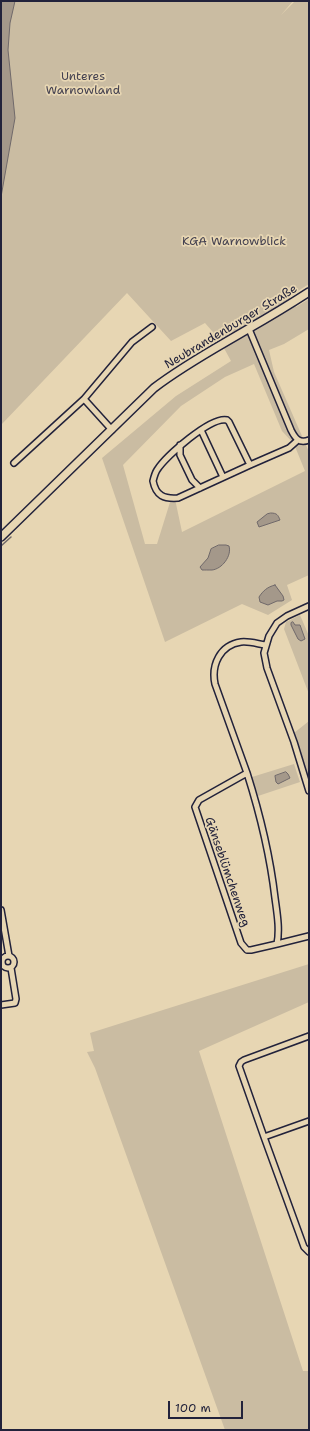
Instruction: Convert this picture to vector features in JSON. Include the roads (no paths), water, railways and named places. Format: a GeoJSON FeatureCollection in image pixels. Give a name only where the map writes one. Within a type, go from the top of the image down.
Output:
{"type":"FeatureCollection","features":[{"type":"Feature","properties":{"kind":"main road","name":"Neubrandenburger Straße"},"geometry":{"type":"LineString","coordinates":[[1,537],[154,388],[171,374],[309,292]]}},
{"type":"Feature","properties":{"kind":"street"},"geometry":{"type":"LineString","coordinates":[[14,463],[84,399],[132,342],[152,327]]}},
{"type":"Feature","properties":{"kind":"street"},"geometry":{"type":"LineString","coordinates":[[249,329],[288,423],[298,440],[302,442],[309,440]]}},
{"type":"Feature","properties":{"kind":"street"},"geometry":{"type":"LineString","coordinates":[[84,399],[112,430]]}},
{"type":"Feature","properties":{"kind":"street"},"geometry":{"type":"LineString","coordinates":[[250,465],[227,420],[220,419],[180,445],[158,469],[153,481],[154,487],[160,495],[168,499],[178,498],[289,448],[298,440]]}},
{"type":"Feature","properties":{"kind":"street"},"geometry":{"type":"LineString","coordinates":[[201,430],[223,478]]}},
{"type":"Feature","properties":{"kind":"street"},"geometry":{"type":"LineString","coordinates":[[180,445],[180,455],[192,480],[200,488]]}},
{"type":"Feature","properties":{"kind":"street"},"geometry":{"type":"LineString","coordinates":[[309,606],[281,620],[272,630],[265,645],[265,660],[267,668],[294,742],[309,792]]}},
{"type":"Feature","properties":{"kind":"street"},"geometry":{"type":"LineString","coordinates":[[265,645],[246,642],[227,646],[219,655],[213,676],[247,772],[261,818],[269,853],[276,907],[278,927],[277,944]]}},
{"type":"Feature","properties":{"kind":"street","name":"Gänseblümchenweg"},"geometry":{"type":"LineString","coordinates":[[247,772],[199,800],[196,803],[195,810],[244,947],[247,950],[251,950],[309,936]]}},
{"type":"Feature","properties":{"kind":"street"},"geometry":{"type":"LineString","coordinates":[[1,910],[7,957]]}},
{"type":"Feature","properties":{"kind":"street"},"geometry":{"type":"LineString","coordinates":[[1,953],[14,961],[14,965],[11,968],[16,999],[15,1003],[1,1006]]}},
{"type":"Feature","properties":{"kind":"street"},"geometry":{"type":"LineString","coordinates":[[7,957],[2,961],[3,965],[6,968],[11,968]]}},
{"type":"Feature","properties":{"kind":"street"},"geometry":{"type":"LineString","coordinates":[[309,1036],[241,1062],[240,1070],[304,1247],[309,1252]]}},
{"type":"Feature","properties":{"kind":"street"},"geometry":{"type":"LineString","coordinates":[[264,1137],[309,1121]]}},
{"type":"Feature","properties":{"kind":"waterway"},"geometry":{"type":"LineString","coordinates":[[1,546],[11,537]]}},
{"type":"Feature","properties":{"kind":"park label","name":"Unteres Warnowland"},"geometry":{"type":"Point","coordinates":[83,84]}},
{"type":"Feature","properties":{"kind":"park label","name":"KGA Warnowblick"},"geometry":{"type":"Point","coordinates":[234,242]}}]}
